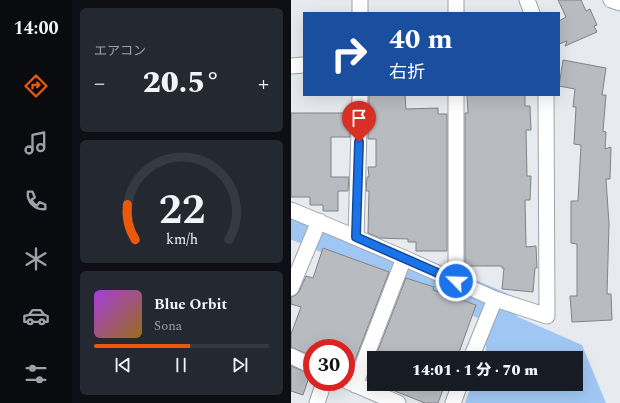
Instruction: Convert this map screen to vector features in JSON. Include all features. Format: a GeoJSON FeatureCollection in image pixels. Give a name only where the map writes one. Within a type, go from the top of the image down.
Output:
{"type":"FeatureCollection","features":[{"type":"Feature","properties":{"kind":"street"},"geometry":{"type":"LineString","coordinates":[[360,0],[361,12]]}},
{"type":"Feature","properties":{"kind":"street"},"geometry":{"type":"LineString","coordinates":[[456,0],[456,12]]}},
{"type":"Feature","properties":{"kind":"street"},"geometry":{"type":"LineString","coordinates":[[527,0],[532,12]]}},
{"type":"Feature","properties":{"kind":"street"},"geometry":{"type":"LineString","coordinates":[[611,0],[620,3]]}},
{"type":"Feature","properties":{"kind":"street"},"geometry":{"type":"LineString","coordinates":[[291,66],[303,65]]}},
{"type":"Feature","properties":{"kind":"street"},"geometry":{"type":"LineString","coordinates":[[356,237],[360,96]]}},
{"type":"Feature","properties":{"kind":"street"},"geometry":{"type":"LineString","coordinates":[[456,96],[456,281]]}},
{"type":"Feature","properties":{"kind":"street"},"geometry":{"type":"LineString","coordinates":[[291,210],[356,237],[495,299],[547,316],[546,96]]}},
{"type":"Feature","properties":{"kind":"street"},"geometry":{"type":"LineString","coordinates":[[291,288],[319,222]]}},
{"type":"Feature","properties":{"kind":"street"},"geometry":{"type":"LineString","coordinates":[[355,373],[404,258]]}},
{"type":"Feature","properties":{"kind":"street"},"geometry":{"type":"LineString","coordinates":[[474,351],[495,299]]}},
{"type":"Feature","properties":{"kind":"street"},"geometry":{"type":"LineString","coordinates":[[291,356],[303,362]]}},
{"type":"Feature","properties":{"kind":"street"},"geometry":{"type":"LineString","coordinates":[[355,384],[398,403]]}},
{"type":"Feature","properties":{"kind":"street"},"geometry":{"type":"LineString","coordinates":[[317,403],[321,391]]}},
{"type":"Feature","properties":{"kind":"street"},"geometry":{"type":"LineString","coordinates":[[453,403],[457,391]]}},
{"type":"Feature","properties":{"kind":"water"},"geometry":{"type":"Polygon","coordinates":[[[509,313],[582,345],[606,403],[465,403],[469,391],[583,391],[583,351],[486,351],[500,315],[509,313]]]}},
{"type":"Feature","properties":{"kind":"building"},"geometry":{"type":"Polygon","coordinates":[[[558,0],[581,0],[586,11],[590,9],[597,25],[594,26],[597,32],[565,46],[567,41],[560,44],[560,20],[566,17],[558,0]]]}},
{"type":"Feature","properties":{"kind":"building"},"geometry":{"type":"Polygon","coordinates":[[[563,60],[606,68],[602,95],[606,95],[603,131],[606,132],[605,149],[611,147],[610,179],[606,179],[609,224],[607,294],[611,294],[612,320],[572,322],[570,296],[577,296],[577,244],[571,243],[571,201],[578,201],[581,145],[574,144],[576,107],[573,107],[575,89],[560,86],[563,60]]]}},
{"type":"Feature","properties":{"kind":"building"},"geometry":{"type":"Polygon","coordinates":[[[369,96],[405,96],[406,109],[438,108],[438,114],[447,114],[447,251],[416,251],[416,242],[408,242],[408,239],[380,238],[368,233],[369,191],[366,191],[367,177],[369,177],[368,167],[376,167],[376,139],[368,139],[369,96]]]}},
{"type":"Feature","properties":{"kind":"building"},"geometry":{"type":"Polygon","coordinates":[[[467,96],[525,96],[525,106],[530,106],[531,130],[526,130],[527,176],[531,176],[530,200],[525,200],[526,247],[536,246],[537,268],[535,268],[533,292],[502,289],[504,268],[502,268],[502,266],[465,266],[465,113],[468,113],[467,96]]]}},
{"type":"Feature","properties":{"kind":"building"},"geometry":{"type":"Polygon","coordinates":[[[291,113],[351,113],[350,137],[331,137],[331,177],[349,177],[348,191],[338,191],[338,211],[323,211],[323,205],[310,205],[310,197],[291,197],[291,113]]]}},
{"type":"Feature","properties":{"kind":"building"},"geometry":{"type":"Polygon","coordinates":[[[323,248],[389,272],[355,360],[355,339],[303,339],[303,352],[291,347],[291,334],[301,307],[291,304],[291,297],[299,292],[306,276],[313,278],[323,248]]]}},
{"type":"Feature","properties":{"kind":"building"},"geometry":{"type":"Polygon","coordinates":[[[406,278],[434,287],[433,290],[476,305],[460,351],[378,351],[406,278]]]}},
{"type":"Feature","properties":{"kind":"building"},"geometry":{"type":"Polygon","coordinates":[[[291,366],[303,371],[303,391],[304,391],[303,395],[291,391],[291,366]]]}},
{"type":"Feature","properties":{"kind":"building"},"geometry":{"type":"Polygon","coordinates":[[[395,391],[442,391],[438,403],[425,403],[395,391]]]}},
{"type":"Feature","properties":{"kind":"waterway"},"geometry":{"type":"LineString","coordinates":[[291,221],[498,308],[505,351]]}},
{"type":"Feature","properties":{"kind":"route"},"geometry":{"type":"LineString","coordinates":[[359,142],[356,237],[456,281]]}}]}
